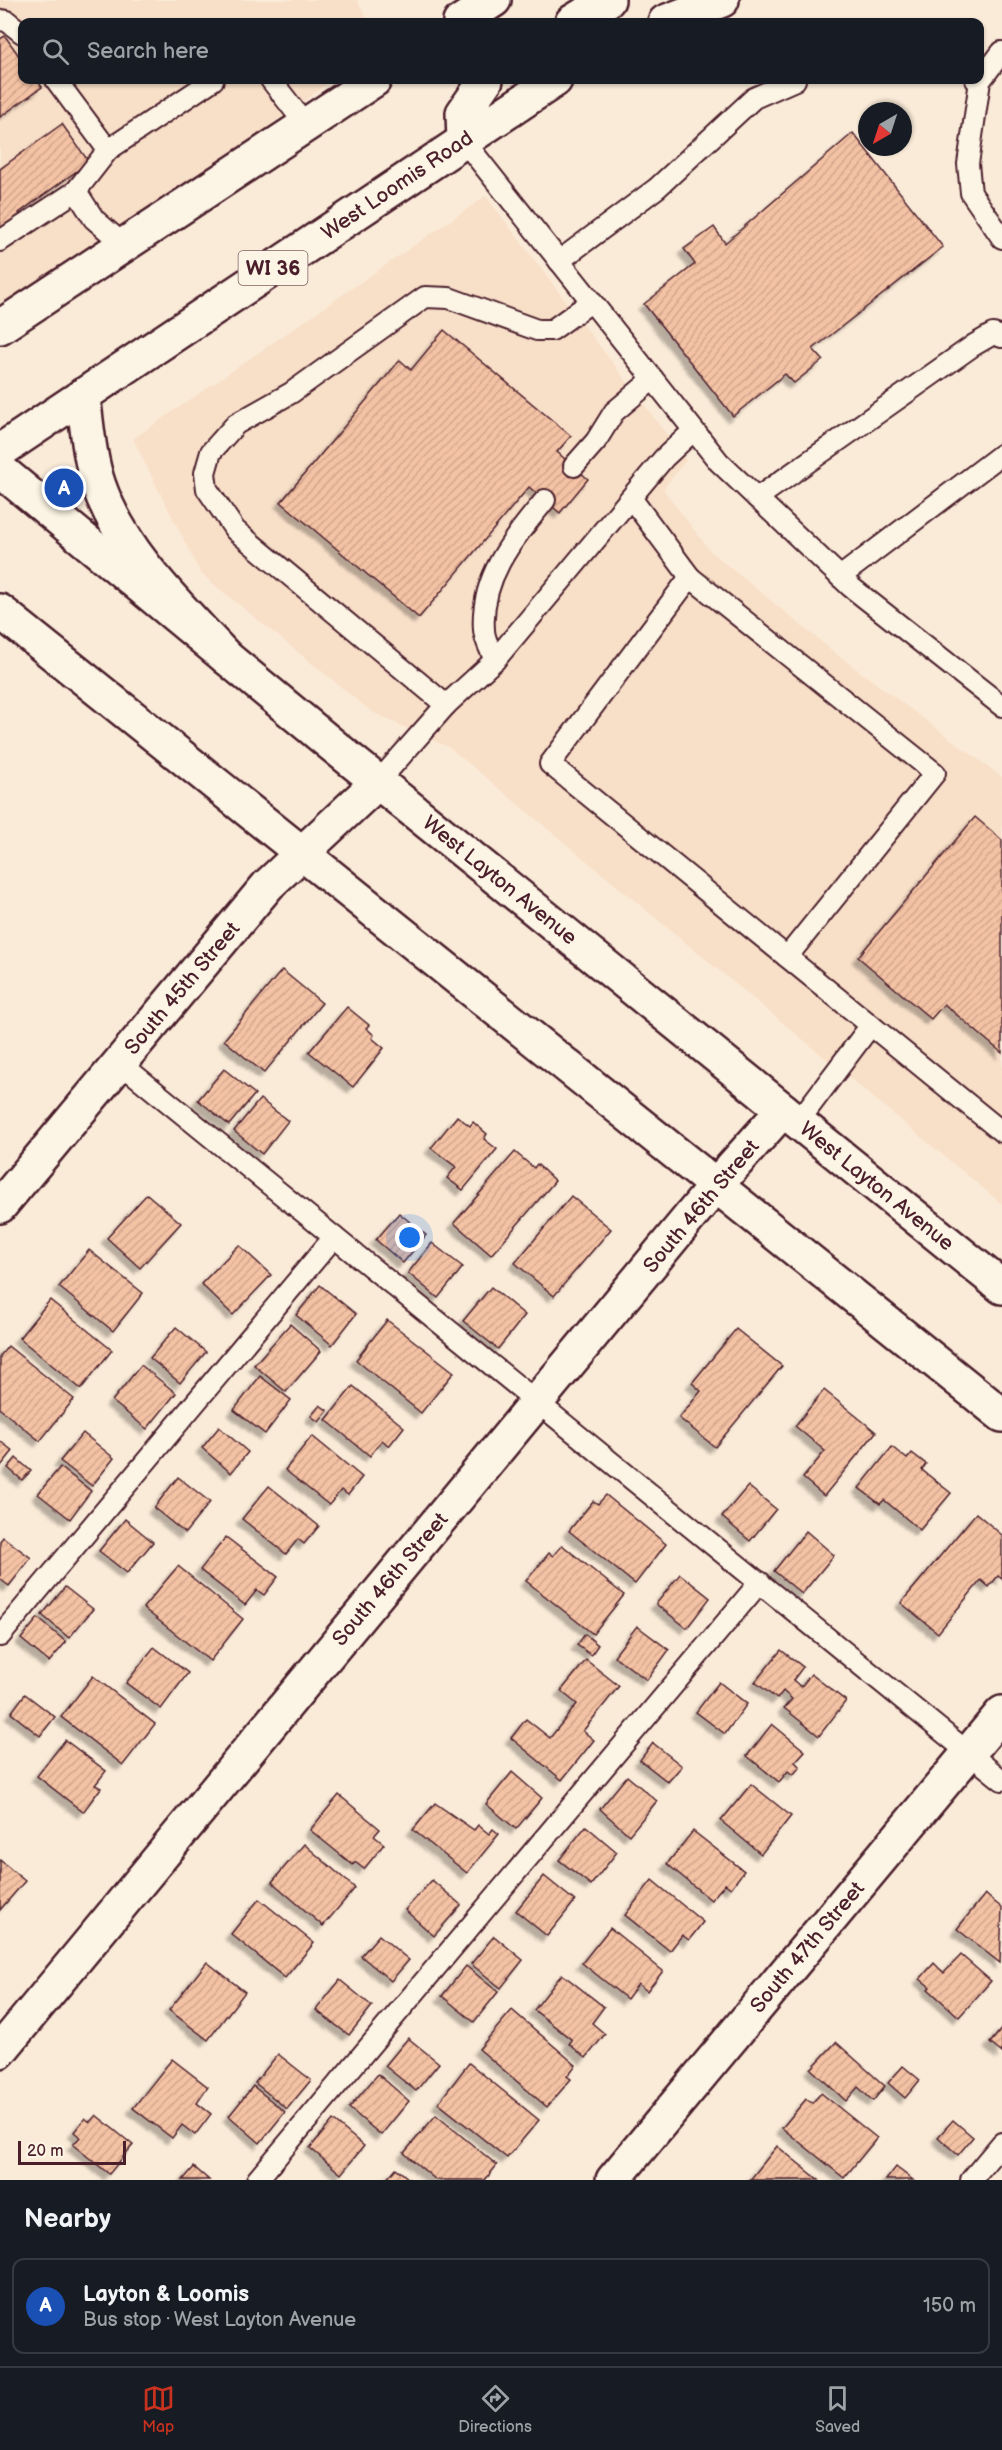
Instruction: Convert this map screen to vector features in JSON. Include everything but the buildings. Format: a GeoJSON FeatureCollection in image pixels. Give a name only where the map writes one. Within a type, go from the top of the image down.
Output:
{"type":"FeatureCollection","features":[{"type":"Feature","properties":{"kind":"main road"},"geometry":{"type":"LineString","coordinates":[[466,18],[494,0]]}},
{"type":"Feature","properties":{"kind":"main road"},"geometry":{"type":"LineString","coordinates":[[579,18],[608,0]]}},
{"type":"Feature","properties":{"kind":"main road"},"geometry":{"type":"LineString","coordinates":[[675,18],[722,0]]}},
{"type":"Feature","properties":{"kind":"main road"},"geometry":{"type":"LineString","coordinates":[[0,327],[368,84]]}},
{"type":"Feature","properties":{"kind":"main road"},"geometry":{"type":"LineString","coordinates":[[464,141],[463,112],[483,84]]}},
{"type":"Feature","properties":{"kind":"main road","name":"West Loomis Road"},"geometry":{"type":"LineString","coordinates":[[0,451],[549,84]]}},
{"type":"Feature","properties":{"kind":"main road"},"geometry":{"type":"LineString","coordinates":[[83,396],[92,462],[109,512],[148,571],[227,658]]}},
{"type":"Feature","properties":{"kind":"main road","name":"West Layton Avenue"},"geometry":{"type":"LineString","coordinates":[[0,470],[378,782],[1002,1287]]}},
{"type":"Feature","properties":{"kind":"main road"},"geometry":{"type":"LineString","coordinates":[[0,611],[1002,1414]]}},
{"type":"Feature","properties":{"kind":"main road","name":"South 45th Street"},"geometry":{"type":"LineString","coordinates":[[0,1206],[268,885],[378,782]]}},
{"type":"Feature","properties":{"kind":"main road","name":"South 46th Street"},"geometry":{"type":"LineString","coordinates":[[0,2051],[717,1184],[790,1116]]}},
{"type":"Feature","properties":{"kind":"main road","name":"South 47th Street"},"geometry":{"type":"LineString","coordinates":[[613,2180],[1002,1713]]}},
{"type":"Feature","properties":{"kind":"lane"},"geometry":{"type":"LineString","coordinates":[[0,20],[7,21],[18,30]]}},
{"type":"Feature","properties":{"kind":"lane"},"geometry":{"type":"LineString","coordinates":[[984,73],[1002,52]]}},
{"type":"Feature","properties":{"kind":"lane"},"geometry":{"type":"LineString","coordinates":[[59,84],[108,150]]}},
{"type":"Feature","properties":{"kind":"lane"},"geometry":{"type":"LineString","coordinates":[[0,241],[76,191],[108,150],[207,84]]}},
{"type":"Feature","properties":{"kind":"lane"},"geometry":{"type":"LineString","coordinates":[[274,84],[306,124]]}},
{"type":"Feature","properties":{"kind":"lane"},"geometry":{"type":"LineString","coordinates":[[559,261],[657,188],[754,98],[786,84]]}},
{"type":"Feature","properties":{"kind":"lane"},"geometry":{"type":"LineString","coordinates":[[978,84],[968,164],[971,193],[1002,238]]}},
{"type":"Feature","properties":{"kind":"lane"},"geometry":{"type":"LineString","coordinates":[[464,141],[719,462],[840,577],[1002,706]]}},
{"type":"Feature","properties":{"kind":"lane"},"geometry":{"type":"LineString","coordinates":[[76,191],[94,219],[124,245]]}},
{"type":"Feature","properties":{"kind":"lane"},"geometry":{"type":"LineString","coordinates":[[446,705],[235,530],[207,489],[205,473],[211,452],[236,424],[291,393],[425,297],[449,298],[537,330],[552,330],[591,302]]}},
{"type":"Feature","properties":{"kind":"lane"},"geometry":{"type":"LineString","coordinates":[[757,498],[974,345],[993,334],[1002,337]]}},
{"type":"Feature","properties":{"kind":"lane"},"geometry":{"type":"LineString","coordinates":[[574,466],[596,441],[614,412],[652,379]]}},
{"type":"Feature","properties":{"kind":"lane"},"geometry":{"type":"LineString","coordinates":[[378,782],[446,705],[495,660],[664,458],[693,431]]}},
{"type":"Feature","properties":{"kind":"lane"},"geometry":{"type":"LineString","coordinates":[[840,577],[1002,454]]}},
{"type":"Feature","properties":{"kind":"lane"},"geometry":{"type":"LineString","coordinates":[[631,498],[690,577],[935,772],[787,957]]}},
{"type":"Feature","properties":{"kind":"lane"},"geometry":{"type":"LineString","coordinates":[[495,660],[484,631],[487,594],[504,551],[545,500]]}},
{"type":"Feature","properties":{"kind":"lane"},"geometry":{"type":"LineString","coordinates":[[690,577],[550,764],[1002,1131]]}},
{"type":"Feature","properties":{"kind":"lane"},"geometry":{"type":"LineString","coordinates":[[790,1116],[872,1025]]}},
{"type":"Feature","properties":{"kind":"lane"},"geometry":{"type":"LineString","coordinates":[[120,1063],[1002,1780]]}},
{"type":"Feature","properties":{"kind":"lane"},"geometry":{"type":"LineString","coordinates":[[0,1636],[334,1237]]}},
{"type":"Feature","properties":{"kind":"lane"},"geometry":{"type":"LineString","coordinates":[[257,2180],[760,1582]]}},
{"type":"Feature","properties":{"kind":"lane"},"geometry":{"type":"LineString","coordinates":[[971,2180],[1002,2143]]}},
{"type":"Feature","properties":{"kind":"shaded area"},"geometry":{"type":"Polygon","coordinates":[[[0,0],[357,0],[367,18],[18,18],[18,84],[327,84],[0,321],[0,0]]]}},
{"type":"Feature","properties":{"kind":"shaded area"},"geometry":{"type":"Polygon","coordinates":[[[486,196],[686,460],[663,489],[711,552],[839,656],[1002,777],[1002,1204],[450,748],[372,712],[201,574],[133,439],[486,196]]]}},
{"type":"Feature","properties":{"kind":"place","name":"Layton & Loomis"},"geometry":{"type":"Point","coordinates":[64,488]}}]}
